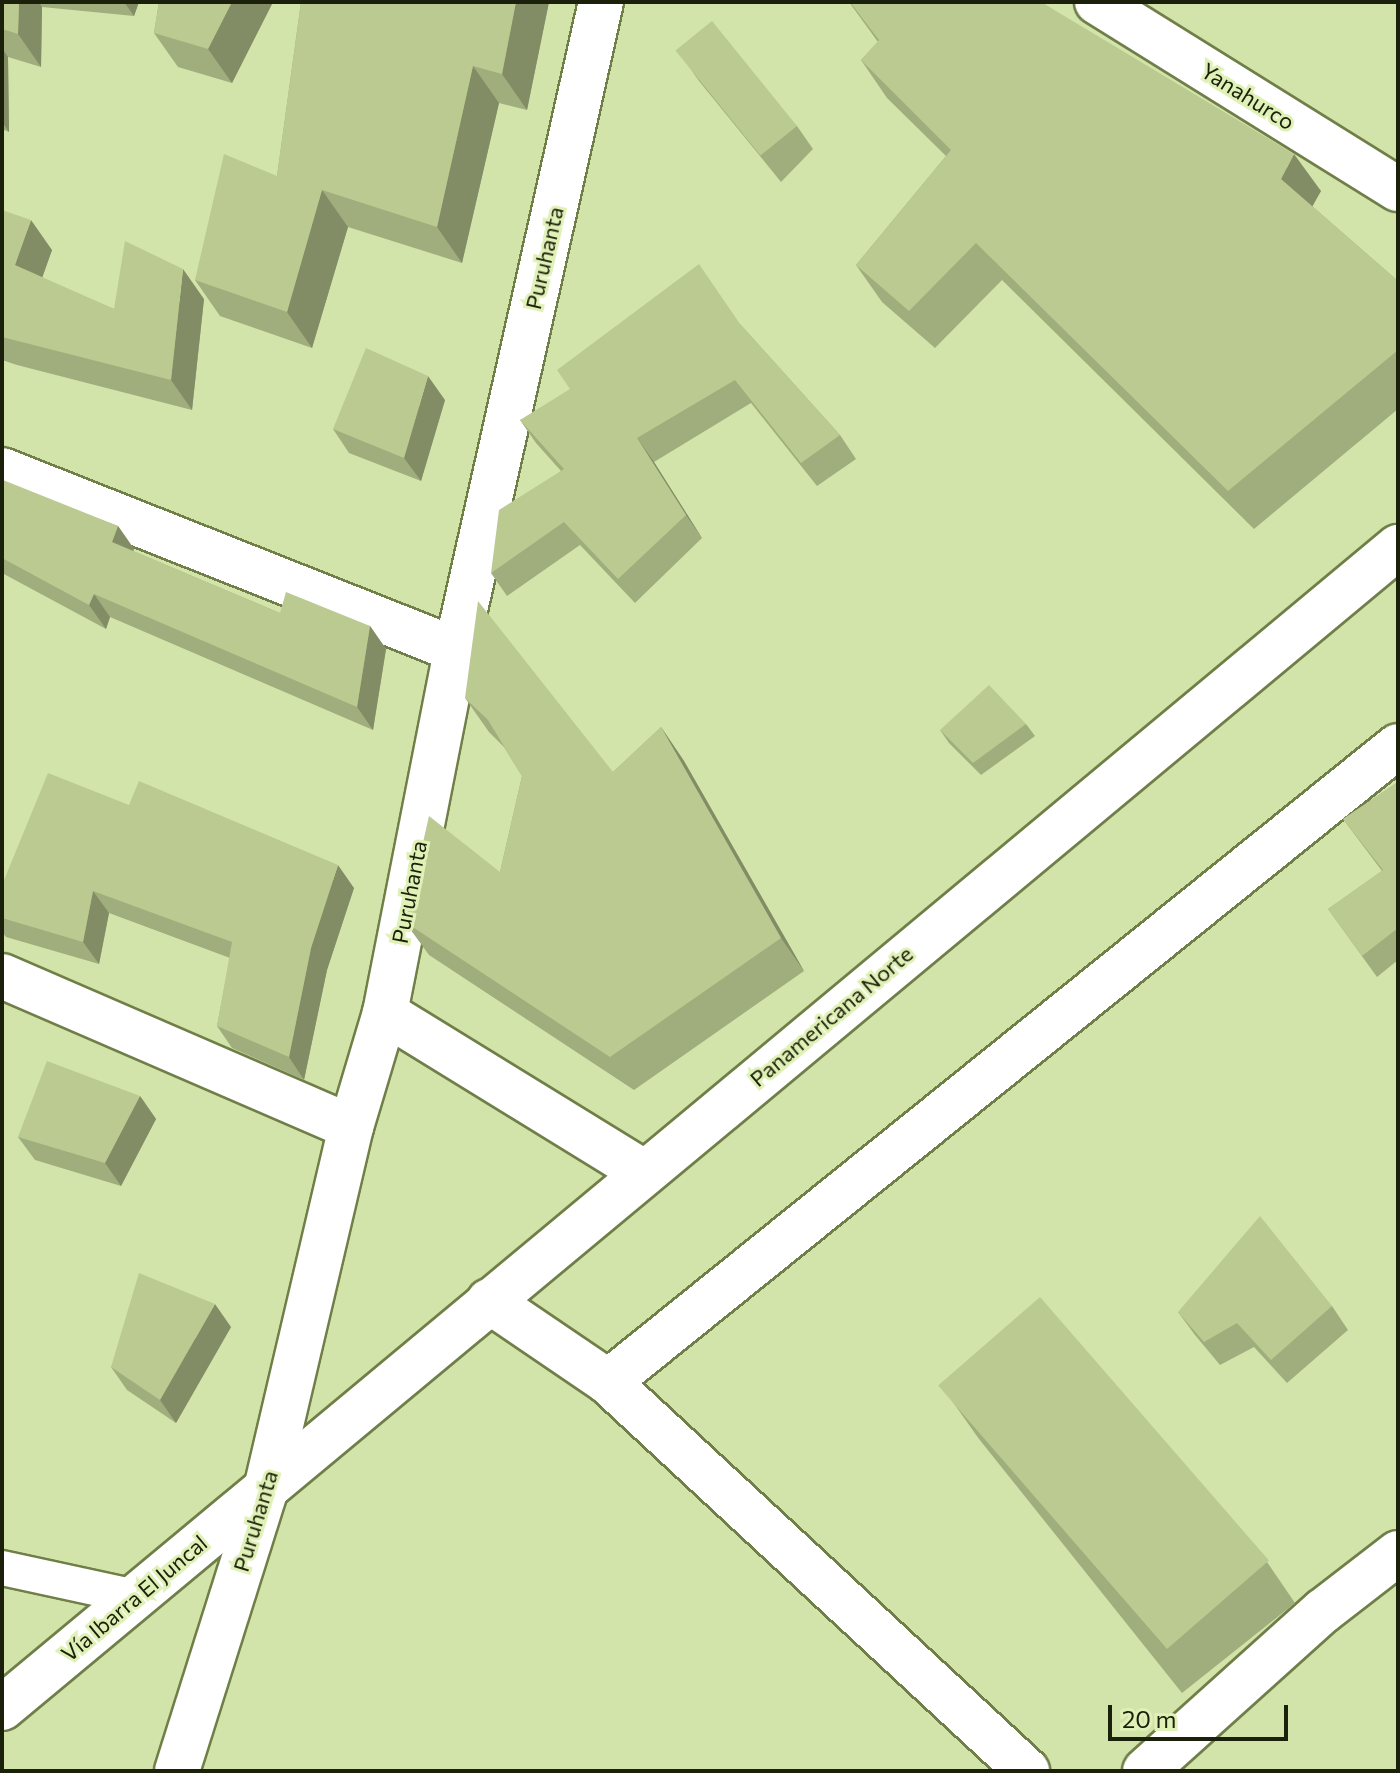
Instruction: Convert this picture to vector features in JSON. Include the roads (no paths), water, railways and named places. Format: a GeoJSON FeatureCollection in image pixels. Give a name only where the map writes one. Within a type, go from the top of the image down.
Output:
{"type":"FeatureCollection","features":[{"type":"Feature","properties":{"kind":"main road","name":"Puruhanta"},"geometry":{"type":"LineString","coordinates":[[177,1771],[266,1489],[351,1127],[385,1013],[456,650],[601,2]]}},
{"type":"Feature","properties":{"kind":"main road","name":"Yanahurco"},"geometry":{"type":"LineString","coordinates":[[1097,2],[1398,189]]}},
{"type":"Feature","properties":{"kind":"main road"},"geometry":{"type":"LineString","coordinates":[[2,470],[456,650]]}},
{"type":"Feature","properties":{"kind":"main road","name":"Panamericana Norte"},"geometry":{"type":"LineString","coordinates":[[266,1489],[642,1171],[1398,547]]}},
{"type":"Feature","properties":{"kind":"main road"},"geometry":{"type":"LineString","coordinates":[[608,1382],[1398,746]]}},
{"type":"Feature","properties":{"kind":"main road"},"geometry":{"type":"LineString","coordinates":[[2,976],[351,1127]]}},
{"type":"Feature","properties":{"kind":"main road"},"geometry":{"type":"LineString","coordinates":[[385,1013],[642,1171]]}},
{"type":"Feature","properties":{"kind":"main road"},"geometry":{"type":"LineString","coordinates":[[489,1301],[608,1382],[1027,1771]]}},
{"type":"Feature","properties":{"kind":"main road","name":"Vía Ibarra El Juncal"},"geometry":{"type":"LineString","coordinates":[[2,1708],[266,1489]]}},
{"type":"Feature","properties":{"kind":"main road"},"geometry":{"type":"LineString","coordinates":[[1145,1771],[1323,1611],[1398,1553]]}},
{"type":"Feature","properties":{"kind":"lane"},"geometry":{"type":"LineString","coordinates":[[2,1568],[136,1597]]}}]}
